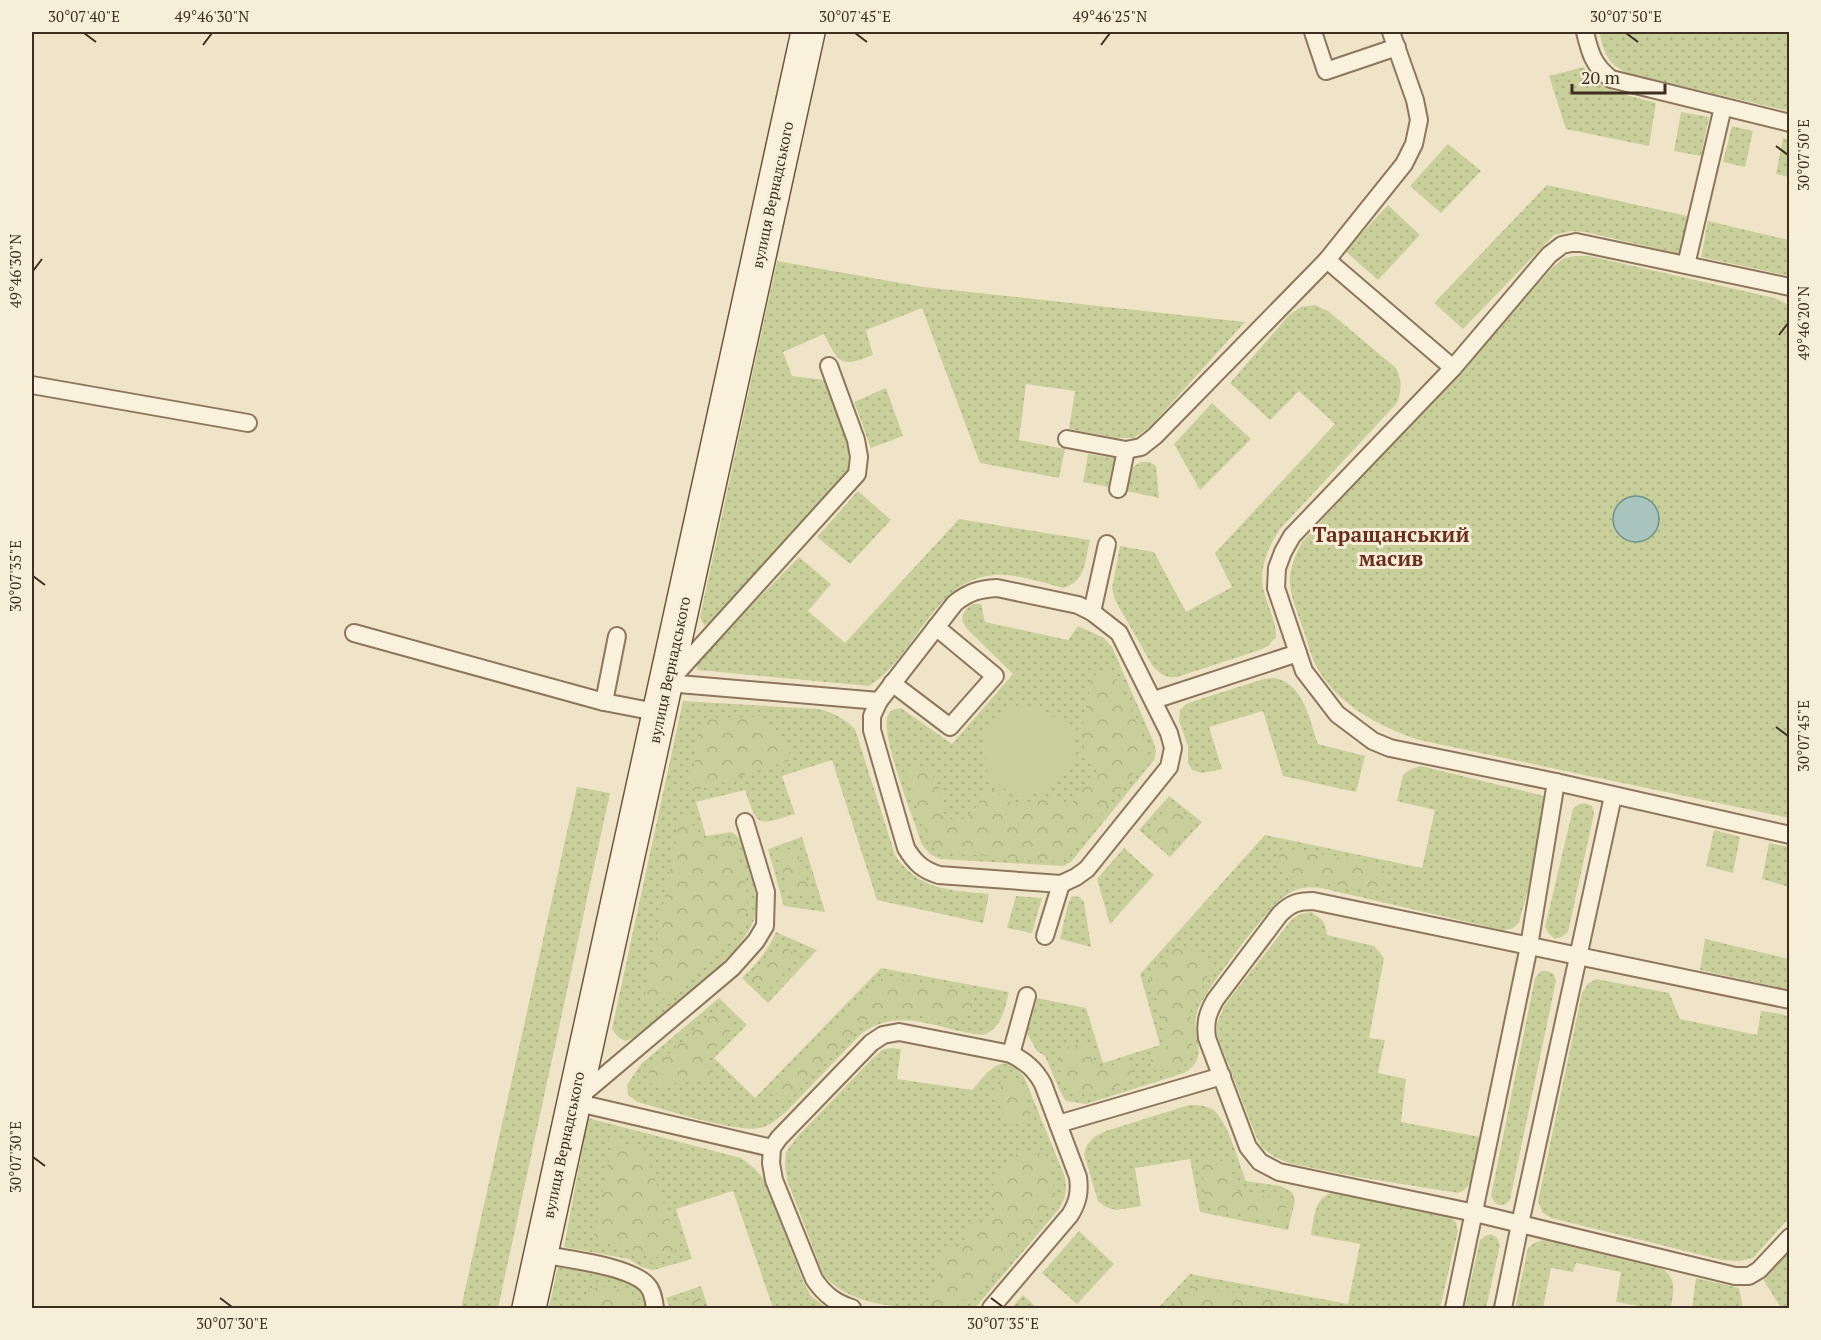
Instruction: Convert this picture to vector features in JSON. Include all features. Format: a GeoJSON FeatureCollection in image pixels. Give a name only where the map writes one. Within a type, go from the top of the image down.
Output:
{"type":"FeatureCollection","features":[{"type":"Feature","properties":{"kind":"street","name":"вулиця Вернадського"},"geometry":{"type":"LineString","coordinates":[[529,1308],[808,32]]}},
{"type":"Feature","properties":{"kind":"lane"},"geometry":{"type":"LineString","coordinates":[[1067,439],[1126,450],[1141,447],[1155,436],[1326,260],[1404,164],[1414,144],[1419,120],[1415,100],[1394,39],[1326,71],[1313,32]]}},
{"type":"Feature","properties":{"kind":"lane"},"geometry":{"type":"LineString","coordinates":[[1585,32],[1591,54],[1599,70],[1611,79],[1790,123]]}},
{"type":"Feature","properties":{"kind":"lane"},"geometry":{"type":"LineString","coordinates":[[1686,265],[1723,107]]}},
{"type":"Feature","properties":{"kind":"lane"},"geometry":{"type":"LineString","coordinates":[[1790,287],[1576,242],[1562,245],[1549,255],[1453,368],[1292,536],[1277,568],[1276,588],[1304,671],[1336,714],[1373,741],[1390,748],[1556,782],[1790,835]]}},
{"type":"Feature","properties":{"kind":"lane"},"geometry":{"type":"LineString","coordinates":[[1326,260],[1453,368]]}},
{"type":"Feature","properties":{"kind":"lane"},"geometry":{"type":"LineString","coordinates":[[664,698],[857,474],[859,457],[855,440],[829,366]]}},
{"type":"Feature","properties":{"kind":"lane"},"geometry":{"type":"LineString","coordinates":[[32,385],[249,423]]}},
{"type":"Feature","properties":{"kind":"lane"},"geometry":{"type":"LineString","coordinates":[[1118,489],[1126,450]]}},
{"type":"Feature","properties":{"kind":"lane"},"geometry":{"type":"LineString","coordinates":[[1092,612],[1107,544]]}},
{"type":"Feature","properties":{"kind":"lane"},"geometry":{"type":"LineString","coordinates":[[997,588],[1078,605],[1092,612],[1119,633],[1169,732],[1173,748],[1170,767],[1087,869],[1076,877],[1061,884],[939,875],[924,870],[914,861],[906,848],[872,730],[872,716],[879,701],[936,627],[955,603],[968,592],[997,588]]}},
{"type":"Feature","properties":{"kind":"lane"},"geometry":{"type":"LineString","coordinates":[[892,683],[950,727],[995,676],[936,627]]}},
{"type":"Feature","properties":{"kind":"lane"},"geometry":{"type":"LineString","coordinates":[[354,633],[604,702],[664,698],[879,701]]}},
{"type":"Feature","properties":{"kind":"lane"},"geometry":{"type":"LineString","coordinates":[[604,702],[618,636]]}},
{"type":"Feature","properties":{"kind":"lane"},"geometry":{"type":"LineString","coordinates":[[1154,700],[1298,653]]}},
{"type":"Feature","properties":{"kind":"lane"},"geometry":{"type":"LineString","coordinates":[[1454,1308],[1529,946],[1556,782]]}},
{"type":"Feature","properties":{"kind":"lane"},"geometry":{"type":"LineString","coordinates":[[1503,1308],[1612,796]]}},
{"type":"Feature","properties":{"kind":"lane"},"geometry":{"type":"LineString","coordinates":[[574,1102],[732,969],[756,941],[765,926],[766,892],[745,822]]}},
{"type":"Feature","properties":{"kind":"lane"},"geometry":{"type":"LineString","coordinates":[[1045,936],[1061,884]]}},
{"type":"Feature","properties":{"kind":"lane"},"geometry":{"type":"LineString","coordinates":[[1790,1000],[1313,901],[1299,902],[1289,906],[1215,1000],[1205,1024],[1207,1038],[1248,1147],[1260,1162],[1279,1172],[1475,1213],[1735,1276],[1749,1276],[1759,1270],[1790,1237]]}},
{"type":"Feature","properties":{"kind":"lane"},"geometry":{"type":"LineString","coordinates":[[1011,1054],[1027,996]]}},
{"type":"Feature","properties":{"kind":"lane"},"geometry":{"type":"LineString","coordinates":[[852,1308],[833,1301],[814,1279],[774,1180],[771,1163],[772,1148],[788,1128],[871,1043],[883,1035],[899,1032],[1011,1054],[1024,1061],[1036,1071],[1078,1177],[1080,1190],[1077,1204],[1070,1215],[991,1308]]}},
{"type":"Feature","properties":{"kind":"lane"},"geometry":{"type":"LineString","coordinates":[[1058,1124],[1222,1076]]}},
{"type":"Feature","properties":{"kind":"lane"},"geometry":{"type":"LineString","coordinates":[[574,1102],[772,1148]]}},
{"type":"Feature","properties":{"kind":"lane"},"geometry":{"type":"LineString","coordinates":[[540,1254],[627,1271],[649,1286],[655,1308]]}},
{"type":"Feature","properties":{"kind":"green space"},"geometry":{"type":"Polygon","coordinates":[[[1599,32],[1789,32],[1789,111],[1629,74],[1608,58],[1599,32]]]}},
{"type":"Feature","properties":{"kind":"green space"},"geometry":{"type":"Polygon","coordinates":[[[1584,67],[1598,82],[1607,87],[1656,103],[1649,146],[1566,129],[1549,76],[1584,67]]]}},
{"type":"Feature","properties":{"kind":"green space"},"geometry":{"type":"Polygon","coordinates":[[[1681,112],[1709,117],[1701,156],[1674,151],[1681,112]]]}},
{"type":"Feature","properties":{"kind":"green space"},"geometry":{"type":"Polygon","coordinates":[[[1732,126],[1753,131],[1745,167],[1723,162],[1732,126]]]}},
{"type":"Feature","properties":{"kind":"green space"},"geometry":{"type":"Polygon","coordinates":[[[1783,138],[1789,140],[1789,177],[1776,174],[1783,138]]]}},
{"type":"Feature","properties":{"kind":"green space"},"geometry":{"type":"Polygon","coordinates":[[[1448,144],[1481,171],[1441,213],[1410,186],[1448,144]]]}},
{"type":"Feature","properties":{"kind":"green space"},"geometry":{"type":"Polygon","coordinates":[[[1547,185],[1687,216],[1680,254],[1585,232],[1572,231],[1554,235],[1463,329],[1434,303],[1547,185]]]}},
{"type":"Feature","properties":{"kind":"green space"},"geometry":{"type":"Polygon","coordinates":[[[1388,205],[1420,235],[1378,280],[1345,251],[1388,205]]]}},
{"type":"Feature","properties":{"kind":"green space"},"geometry":{"type":"Polygon","coordinates":[[[1708,221],[1789,240],[1789,276],[1701,257],[1708,221]]]}},
{"type":"Feature","properties":{"kind":"green space"},"geometry":{"type":"Polygon","coordinates":[[[1589,256],[1775,298],[1789,305],[1789,818],[1419,740],[1374,721],[1347,703],[1325,680],[1312,657],[1290,584],[1292,566],[1302,542],[1553,267],[1564,258],[1589,256]]]}},
{"type":"Feature","properties":{"kind":"green space"},"geometry":{"type":"Polygon","coordinates":[[[777,261],[923,287],[1245,322],[1149,428],[1134,438],[1118,438],[1069,429],[1075,391],[1026,384],[1019,440],[1065,449],[1059,478],[980,463],[922,308],[866,330],[873,355],[862,359],[842,361],[833,352],[824,334],[783,352],[792,376],[825,380],[849,446],[848,471],[839,484],[713,623],[704,625],[700,617],[777,261]]]}},
{"type":"Feature","properties":{"kind":"green space"},"geometry":{"type":"Polygon","coordinates":[[[1315,305],[1328,311],[1396,368],[1401,385],[1397,403],[1280,529],[1272,543],[1263,567],[1262,584],[1276,637],[1268,646],[1260,650],[1177,677],[1166,676],[1152,665],[1115,600],[1112,588],[1120,546],[1154,552],[1186,612],[1232,587],[1215,553],[1335,424],[1299,391],[1270,420],[1230,383],[1289,315],[1301,307],[1315,305]]]}},
{"type":"Feature","properties":{"kind":"green space"},"geometry":{"type":"Polygon","coordinates":[[[886,388],[903,436],[871,448],[854,402],[886,388]]]}},
{"type":"Feature","properties":{"kind":"green space"},"geometry":{"type":"Polygon","coordinates":[[[1212,403],[1251,439],[1200,490],[1174,444],[1212,403]]]}},
{"type":"Feature","properties":{"kind":"green space"},"geometry":{"type":"Polygon","coordinates":[[[1088,454],[1114,458],[1108,487],[1083,482],[1088,454]]]}},
{"type":"Feature","properties":{"kind":"green space"},"geometry":{"type":"Polygon","coordinates":[[[1141,462],[1150,462],[1156,466],[1159,498],[1127,491],[1133,467],[1141,462]]]}},
{"type":"Feature","properties":{"kind":"green space"},"geometry":{"type":"Polygon","coordinates":[[[858,491],[891,520],[850,564],[817,537],[858,491]]]}},
{"type":"Feature","properties":{"kind":"green space"},"geometry":{"type":"Polygon","coordinates":[[[959,519],[1090,540],[1083,569],[1076,581],[1063,588],[1027,578],[1005,575],[981,577],[961,586],[944,600],[902,655],[869,686],[698,670],[695,663],[701,656],[799,557],[831,584],[808,611],[845,643],[959,519]]]}},
{"type":"Feature","properties":{"kind":"green space"},"geometry":{"type":"Polygon","coordinates":[[[973,604],[981,604],[985,622],[1068,640],[1078,626],[1104,638],[1112,647],[1154,743],[1156,751],[1154,760],[1071,862],[1063,866],[940,859],[930,854],[922,845],[906,799],[889,743],[887,718],[889,713],[901,708],[952,744],[1013,674],[967,629],[962,621],[965,611],[973,604]]]}},
{"type":"Feature","properties":{"kind":"green space"},"geometry":{"type":"Polygon","coordinates":[[[1099,670],[1113,671],[1146,744],[1148,755],[1071,852],[1058,862],[946,852],[935,848],[927,838],[907,773],[910,766],[924,767],[937,781],[945,815],[954,821],[967,816],[979,804],[979,793],[987,786],[1015,805],[1055,796],[1069,806],[1101,768],[1085,755],[1082,727],[1091,681],[1099,670]]]}},
{"type":"Feature","properties":{"kind":"green space"},"geometry":{"type":"Polygon","coordinates":[[[1275,678],[1293,687],[1299,695],[1318,744],[1365,756],[1356,792],[1283,776],[1263,711],[1209,727],[1222,769],[1202,773],[1192,770],[1188,763],[1188,746],[1179,721],[1180,710],[1188,703],[1264,679],[1275,678]]]}},
{"type":"Feature","properties":{"kind":"green space"},"geometry":{"type":"Polygon","coordinates":[[[683,701],[819,709],[847,722],[855,729],[895,855],[914,876],[925,882],[948,889],[989,894],[983,923],[877,900],[832,760],[782,776],[795,814],[766,822],[761,821],[753,812],[745,790],[696,802],[706,836],[731,832],[739,838],[755,891],[755,916],[749,931],[737,947],[703,981],[634,1038],[625,1041],[618,1037],[612,1029],[683,701]]]}},
{"type":"Feature","properties":{"kind":"green space"},"geometry":{"type":"Polygon","coordinates":[[[1040,707],[1073,732],[1072,762],[1049,792],[1015,797],[987,775],[985,734],[1008,708],[1040,707]]]}},
{"type":"Feature","properties":{"kind":"green space"},"geometry":{"type":"Polygon","coordinates":[[[755,717],[779,734],[791,760],[693,791],[690,782],[704,718],[755,717]]]}},
{"type":"Feature","properties":{"kind":"green space"},"geometry":{"type":"Polygon","coordinates":[[[1421,766],[1544,796],[1549,811],[1519,923],[1511,929],[1502,930],[1321,888],[1307,887],[1294,891],[1286,895],[1266,915],[1223,970],[1202,1002],[1196,1021],[1199,1053],[1192,1067],[1184,1073],[1086,1104],[1066,1101],[1045,1056],[1037,1051],[1027,1034],[1037,998],[1086,1008],[1103,1063],[1160,1045],[1140,974],[1265,835],[1422,868],[1435,810],[1397,801],[1403,775],[1421,766]]]}},
{"type":"Feature","properties":{"kind":"green space"},"geometry":{"type":"Polygon","coordinates":[[[577,787],[610,793],[498,1308],[461,1308],[577,787]]]}},
{"type":"Feature","properties":{"kind":"green space"},"geometry":{"type":"Polygon","coordinates":[[[1169,796],[1202,822],[1170,857],[1139,830],[1169,796]]]}},
{"type":"Feature","properties":{"kind":"green space"},"geometry":{"type":"Polygon","coordinates":[[[1170,803],[1193,821],[1171,848],[1148,829],[1170,803]]]}},
{"type":"Feature","properties":{"kind":"green space"},"geometry":{"type":"Polygon","coordinates":[[[1585,803],[1592,806],[1594,814],[1568,932],[1555,939],[1545,927],[1573,809],[1585,803]]]}},
{"type":"Feature","properties":{"kind":"green space"},"geometry":{"type":"Polygon","coordinates":[[[689,814],[700,845],[723,838],[733,841],[745,885],[747,910],[735,934],[710,960],[658,1003],[648,1006],[645,995],[679,825],[689,814]]]}},
{"type":"Feature","properties":{"kind":"green space"},"geometry":{"type":"Polygon","coordinates":[[[1714,830],[1740,837],[1733,873],[1706,866],[1714,830]]]}},
{"type":"Feature","properties":{"kind":"green space"},"geometry":{"type":"Polygon","coordinates":[[[802,837],[825,912],[784,906],[768,849],[802,837]]]}},
{"type":"Feature","properties":{"kind":"green space"},"geometry":{"type":"Polygon","coordinates":[[[1769,843],[1789,847],[1789,887],[1762,879],[1769,843]]]}},
{"type":"Feature","properties":{"kind":"green space"},"geometry":{"type":"Polygon","coordinates":[[[796,847],[811,893],[791,899],[777,854],[796,847]]]}},
{"type":"Feature","properties":{"kind":"green space"},"geometry":{"type":"Polygon","coordinates":[[[1124,848],[1154,875],[1110,924],[1097,879],[1124,848]]]}},
{"type":"Feature","properties":{"kind":"green space"},"geometry":{"type":"Polygon","coordinates":[[[1284,848],[1380,865],[1387,877],[1386,890],[1376,892],[1307,880],[1290,881],[1282,870],[1278,854],[1284,848]]]}},
{"type":"Feature","properties":{"kind":"green space"},"geometry":{"type":"Polygon","coordinates":[[[1016,896],[1042,898],[1032,933],[1007,928],[1016,896]]]}},
{"type":"Feature","properties":{"kind":"green space"},"geometry":{"type":"Polygon","coordinates":[[[1072,896],[1080,897],[1084,902],[1091,947],[1060,939],[1072,896]]]}},
{"type":"Feature","properties":{"kind":"green space"},"geometry":{"type":"Polygon","coordinates":[[[1311,912],[1323,921],[1327,935],[1374,946],[1384,958],[1369,1038],[1385,1040],[1378,1073],[1406,1079],[1401,1122],[1480,1137],[1473,1178],[1464,1190],[1458,1193],[1288,1163],[1262,1148],[1217,1035],[1217,1024],[1224,1006],[1292,919],[1311,912]]]}},
{"type":"Feature","properties":{"kind":"green space"},"geometry":{"type":"Polygon","coordinates":[[[776,932],[817,950],[768,1003],[742,978],[761,957],[776,932]]]}},
{"type":"Feature","properties":{"kind":"green space"},"geometry":{"type":"Polygon","coordinates":[[[1705,939],[1789,959],[1789,990],[1700,970],[1705,939]]]}},
{"type":"Feature","properties":{"kind":"green space"},"geometry":{"type":"Polygon","coordinates":[[[783,944],[798,958],[766,992],[751,978],[783,944]]]}},
{"type":"Feature","properties":{"kind":"green space"},"geometry":{"type":"Polygon","coordinates":[[[1182,945],[1198,954],[1210,969],[1204,985],[1194,996],[1192,1002],[1192,1050],[1185,1065],[1170,1070],[1153,1070],[1151,1060],[1155,1053],[1169,1046],[1150,977],[1169,953],[1182,945]]]}},
{"type":"Feature","properties":{"kind":"green space"},"geometry":{"type":"Polygon","coordinates":[[[881,968],[1009,992],[1002,1017],[995,1027],[984,1035],[905,1020],[874,1026],[859,1036],[784,1114],[760,1128],[734,1127],[700,1120],[637,1102],[628,1095],[627,1085],[641,1064],[719,998],[747,1025],[714,1058],[755,1098],[881,968]]]}},
{"type":"Feature","properties":{"kind":"green space"},"geometry":{"type":"Polygon","coordinates":[[[1541,971],[1554,974],[1556,981],[1510,1200],[1499,1205],[1491,1196],[1535,978],[1541,971]]]}},
{"type":"Feature","properties":{"kind":"green space"},"geometry":{"type":"Polygon","coordinates":[[[883,977],[965,989],[974,999],[970,1014],[958,1023],[911,1014],[876,1017],[864,1022],[787,1102],[779,1099],[775,1089],[883,977]]]}},
{"type":"Feature","properties":{"kind":"green space"},"geometry":{"type":"Polygon","coordinates":[[[1596,979],[1669,993],[1680,1019],[1757,1035],[1761,1011],[1789,1017],[1789,1218],[1753,1258],[1739,1261],[1722,1260],[1551,1218],[1542,1212],[1538,1201],[1582,993],[1588,984],[1596,979]]]}},
{"type":"Feature","properties":{"kind":"green space"},"geometry":{"type":"Polygon","coordinates":[[[716,1012],[733,1028],[703,1062],[717,1077],[667,1084],[649,1083],[649,1071],[716,1012]]]}},
{"type":"Feature","properties":{"kind":"green space"},"geometry":{"type":"Polygon","coordinates":[[[1078,1044],[1090,1048],[1098,1070],[1124,1062],[1135,1069],[1134,1080],[1091,1093],[1074,1093],[1067,1086],[1059,1061],[1065,1048],[1078,1044]]]}},
{"type":"Feature","properties":{"kind":"green space"},"geometry":{"type":"Polygon","coordinates":[[[901,1049],[897,1079],[972,1090],[996,1066],[1009,1064],[1016,1068],[1024,1077],[1065,1177],[1065,1193],[1059,1209],[975,1308],[895,1306],[856,1297],[839,1288],[824,1276],[787,1180],[786,1152],[797,1137],[872,1059],[882,1050],[901,1049]]]}},
{"type":"Feature","properties":{"kind":"green space"},"geometry":{"type":"Polygon","coordinates":[[[1006,1081],[1012,1081],[1025,1095],[1023,1101],[1028,1109],[1029,1119],[1023,1123],[1008,1125],[1002,1119],[1007,1104],[1000,1102],[996,1096],[998,1089],[1006,1081]]]}},
{"type":"Feature","properties":{"kind":"green space"},"geometry":{"type":"Polygon","coordinates":[[[1189,1105],[1212,1109],[1223,1122],[1246,1181],[1281,1186],[1292,1192],[1295,1201],[1288,1230],[1200,1212],[1190,1159],[1135,1168],[1141,1206],[1116,1210],[1098,1201],[1084,1154],[1087,1145],[1094,1137],[1106,1131],[1189,1105]]]}},
{"type":"Feature","properties":{"kind":"green space"},"geometry":{"type":"Polygon","coordinates":[[[588,1118],[741,1158],[754,1168],[763,1178],[804,1283],[811,1296],[827,1308],[773,1308],[733,1191],[676,1209],[692,1259],[653,1270],[641,1267],[629,1259],[564,1247],[588,1118]]]}},
{"type":"Feature","properties":{"kind":"green space"},"geometry":{"type":"Polygon","coordinates":[[[613,1140],[644,1149],[680,1249],[654,1258],[622,1246],[593,1241],[613,1140]]]}},
{"type":"Feature","properties":{"kind":"green space"},"geometry":{"type":"Polygon","coordinates":[[[1022,1152],[1033,1155],[1040,1153],[1047,1161],[1049,1178],[1056,1193],[1053,1203],[1038,1212],[1035,1229],[1014,1241],[1010,1258],[994,1278],[982,1283],[974,1293],[952,1308],[941,1308],[932,1304],[929,1293],[933,1283],[940,1278],[939,1256],[945,1250],[966,1244],[965,1226],[983,1222],[995,1210],[988,1194],[1010,1157],[1022,1152]]]}},
{"type":"Feature","properties":{"kind":"green space"},"geometry":{"type":"Polygon","coordinates":[[[1201,1160],[1229,1161],[1237,1191],[1288,1200],[1283,1222],[1206,1207],[1201,1160]]]}},
{"type":"Feature","properties":{"kind":"green space"},"geometry":{"type":"Polygon","coordinates":[[[1331,1193],[1449,1216],[1456,1222],[1458,1231],[1440,1308],[1158,1308],[1190,1274],[1348,1304],[1360,1244],[1311,1235],[1318,1205],[1325,1196],[1331,1193]]]}},
{"type":"Feature","properties":{"kind":"green space"},"geometry":{"type":"Polygon","coordinates":[[[1079,1231],[1114,1264],[1077,1304],[1042,1273],[1079,1231]]]}},
{"type":"Feature","properties":{"kind":"green space"},"geometry":{"type":"Polygon","coordinates":[[[1491,1234],[1497,1238],[1500,1245],[1486,1308],[1465,1308],[1480,1240],[1491,1234]]]}},
{"type":"Feature","properties":{"kind":"green space"},"geometry":{"type":"Polygon","coordinates":[[[1543,1240],[1663,1269],[1673,1282],[1671,1308],[1651,1308],[1616,1302],[1621,1272],[1576,1263],[1573,1272],[1551,1268],[1543,1308],[1515,1308],[1528,1248],[1543,1240]]]}},
{"type":"Feature","properties":{"kind":"green space"},"geometry":{"type":"Polygon","coordinates":[[[1789,1252],[1789,1308],[1781,1308],[1763,1279],[1789,1252]]]}},
{"type":"Feature","properties":{"kind":"green space"},"geometry":{"type":"Polygon","coordinates":[[[558,1266],[598,1272],[625,1280],[643,1296],[648,1308],[549,1308],[558,1266]]]}},
{"type":"Feature","properties":{"kind":"green space"},"geometry":{"type":"Polygon","coordinates":[[[1696,1278],[1739,1288],[1743,1308],[1692,1308],[1696,1278]]]}},
{"type":"Feature","properties":{"kind":"green space"},"geometry":{"type":"Polygon","coordinates":[[[602,1286],[609,1291],[623,1289],[633,1300],[634,1308],[585,1308],[584,1303],[588,1290],[602,1286]]]}},
{"type":"Feature","properties":{"kind":"green space"},"geometry":{"type":"Polygon","coordinates":[[[701,1286],[708,1308],[670,1308],[666,1298],[701,1286]]]}},
{"type":"Feature","properties":{"kind":"green space"},"geometry":{"type":"Polygon","coordinates":[[[1194,1286],[1322,1307],[1322,1308],[1173,1308],[1194,1286]]]}},
{"type":"Feature","properties":{"kind":"green space"},"geometry":{"type":"Polygon","coordinates":[[[1023,1295],[1037,1308],[1011,1308],[1023,1295]]]}},
{"type":"Feature","properties":{"kind":"green space"},"geometry":{"type":"Polygon","coordinates":[[[697,1298],[701,1308],[677,1308],[675,1304],[697,1298]]]}},
{"type":"Feature","properties":{"kind":"water"},"geometry":{"type":"Polygon","coordinates":[[[1636,496],[1652,503],[1659,519],[1652,535],[1636,542],[1620,535],[1613,519],[1620,503],[1636,496]]]}},
{"type":"Feature","properties":{"kind":"district","name":"Таращанський масив"},"geometry":{"type":"Point","coordinates":[1391,547]}}]}
